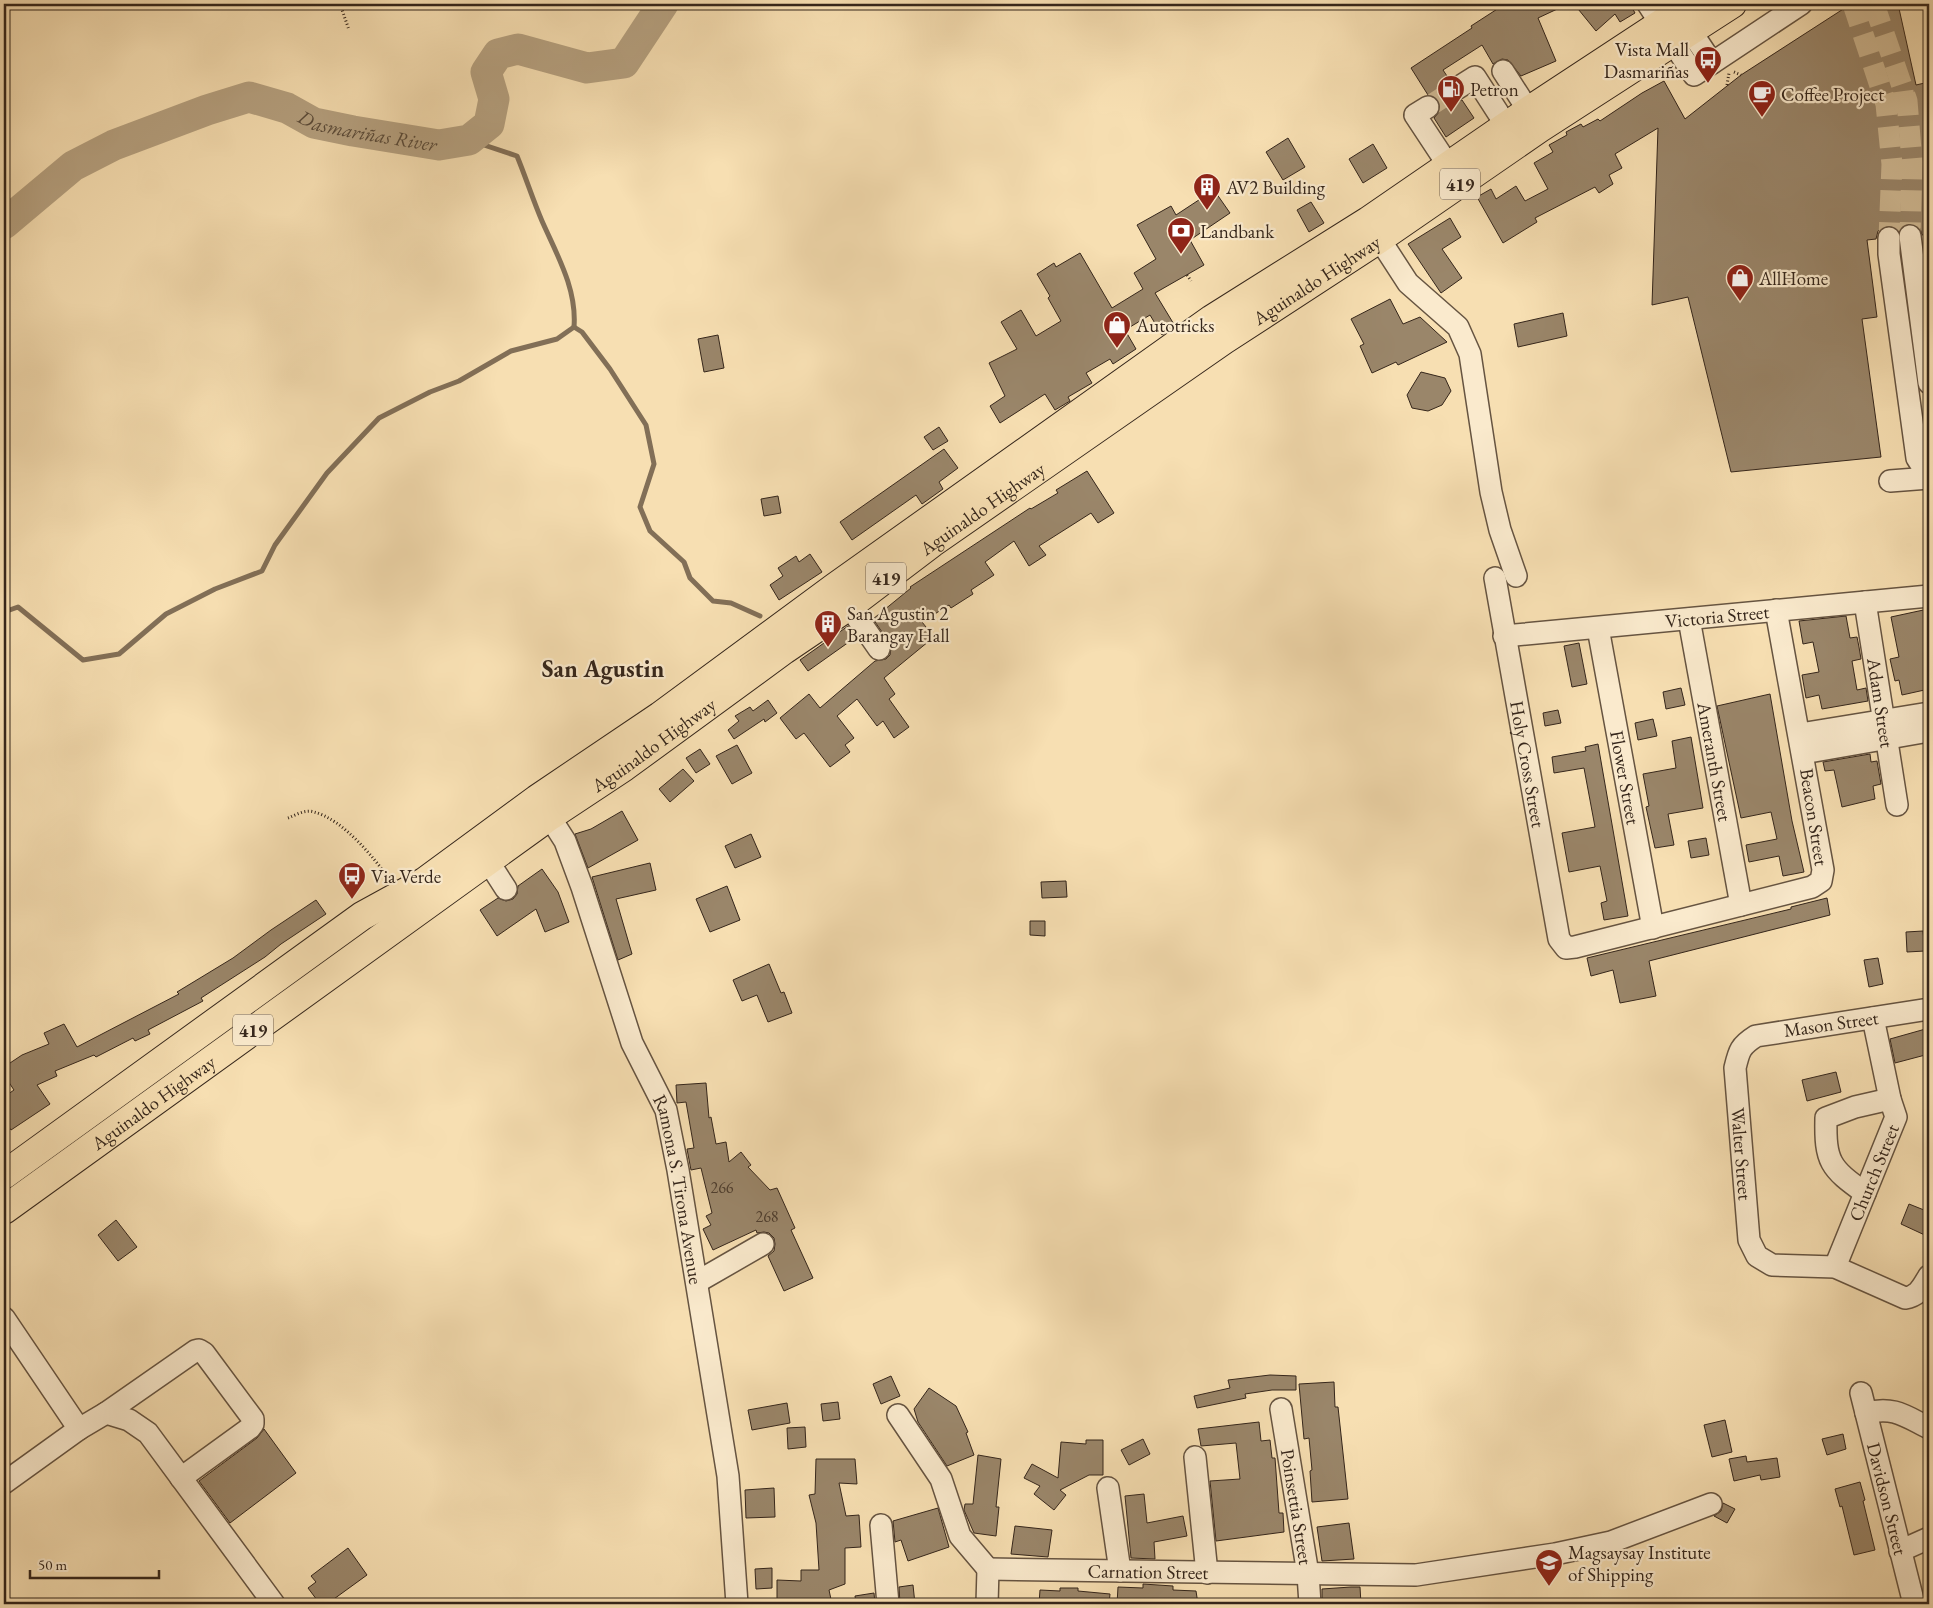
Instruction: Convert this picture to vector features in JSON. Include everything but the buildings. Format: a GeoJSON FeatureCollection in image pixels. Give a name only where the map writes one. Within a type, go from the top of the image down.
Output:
{"type":"FeatureCollection","features":[{"type":"Feature","properties":{"kind":"highway","name":"Aguinaldo Highway"},"geometry":{"type":"LineString","coordinates":[[7,1184],[362,916],[424,882],[544,808],[624,766],[784,650],[842,596],[1218,330],[1373,230],[1523,127],[1672,20],[1732,4]]}},
{"type":"Feature","properties":{"kind":"highway","name":"Aguinaldo Highway"},"geometry":{"type":"LineString","coordinates":[[1373,230],[1448,165],[1523,127]]}},
{"type":"Feature","properties":{"kind":"highway","name":"Aguinaldo Highway"},"geometry":{"type":"LineString","coordinates":[[7,1184],[488,861],[544,808]]}},
{"type":"Feature","properties":{"kind":"street"},"geometry":{"type":"LineString","coordinates":[[1672,20],[1712,63],[1801,4]]}},
{"type":"Feature","properties":{"kind":"street"},"geometry":{"type":"LineString","coordinates":[[1503,71],[1523,127]]}},
{"type":"Feature","properties":{"kind":"street"},"geometry":{"type":"LineString","coordinates":[[1456,89],[1475,77],[1502,117],[1523,127]]}},
{"type":"Feature","properties":{"kind":"street"},"geometry":{"type":"LineString","coordinates":[[1428,108],[1415,115],[1448,165]]}},
{"type":"Feature","properties":{"kind":"street","name":"Holy Cross Street"},"geometry":{"type":"LineString","coordinates":[[1373,230],[1408,283],[1458,327],[1470,354],[1490,492],[1500,530],[1505,577],[1504,636],[1559,939],[1566,948]]}},
{"type":"Feature","properties":{"kind":"street"},"geometry":{"type":"LineString","coordinates":[[1890,481],[1929,478],[1917,458],[1889,254],[1900,237],[1929,383]]}},
{"type":"Feature","properties":{"kind":"street"},"geometry":{"type":"LineString","coordinates":[[842,596],[879,649]]}},
{"type":"Feature","properties":{"kind":"street","name":"Victoria Street"},"geometry":{"type":"LineString","coordinates":[[1504,636],[1929,596]]}},
{"type":"Feature","properties":{"kind":"street","name":"Adam Street"},"geometry":{"type":"LineString","coordinates":[[1865,602],[1897,805]]}},
{"type":"Feature","properties":{"kind":"street","name":"Beacon Street"},"geometry":{"type":"LineString","coordinates":[[1566,948],[1653,928],[1812,887],[1821,881],[1823,876],[1801,743],[1776,610]]}},
{"type":"Feature","properties":{"kind":"street","name":"Ameranth Street"},"geometry":{"type":"LineString","coordinates":[[1689,619],[1741,905]]}},
{"type":"Feature","properties":{"kind":"street","name":"Flower Street"},"geometry":{"type":"LineString","coordinates":[[1598,628],[1653,928]]}},
{"type":"Feature","properties":{"kind":"street"},"geometry":{"type":"LineString","coordinates":[[1801,743],[1885,728],[1929,713]]}},
{"type":"Feature","properties":{"kind":"street"},"geometry":{"type":"LineString","coordinates":[[1885,728],[1929,730]]}},
{"type":"Feature","properties":{"kind":"street","name":"Ramona S. Tirona Avenue"},"geometry":{"type":"LineString","coordinates":[[544,808],[565,841],[582,887],[632,1043],[666,1110],[728,1476],[737,1604]]}},
{"type":"Feature","properties":{"kind":"street"},"geometry":{"type":"LineString","coordinates":[[488,861],[506,889]]}},
{"type":"Feature","properties":{"kind":"street","name":"Mason Street"},"geometry":{"type":"LineString","coordinates":[[1739,1050],[1746,1042],[1756,1036],[1929,1009]]}},
{"type":"Feature","properties":{"kind":"street","name":"Church Street"},"geometry":{"type":"LineString","coordinates":[[1835,1267],[1896,1117],[1890,1099],[1873,1018]]}},
{"type":"Feature","properties":{"kind":"street","name":"Walter Street"},"geometry":{"type":"LineString","coordinates":[[1739,1050],[1735,1068],[1749,1240],[1757,1256],[1772,1265],[1835,1267]]}},
{"type":"Feature","properties":{"kind":"street"},"geometry":{"type":"LineString","coordinates":[[1865,1193],[1842,1177],[1830,1162],[1826,1137],[1826,1118],[1890,1099]]}},
{"type":"Feature","properties":{"kind":"street"},"geometry":{"type":"LineString","coordinates":[[696,1282],[763,1244]]}},
{"type":"Feature","properties":{"kind":"street"},"geometry":{"type":"LineString","coordinates":[[1835,1267],[1905,1298],[1919,1293],[1929,1276]]}},
{"type":"Feature","properties":{"kind":"street"},"geometry":{"type":"LineString","coordinates":[[4,1318],[79,1429]]}},
{"type":"Feature","properties":{"kind":"street"},"geometry":{"type":"LineString","coordinates":[[4,1483],[79,1429],[199,1350],[204,1353],[253,1420],[253,1424],[181,1478]]}},
{"type":"Feature","properties":{"kind":"street","name":"Davidson Street"},"geometry":{"type":"LineString","coordinates":[[1914,1604],[1863,1403],[1877,1410],[1894,1410],[1929,1428]]}},
{"type":"Feature","properties":{"kind":"street","name":"Poinsettia Street"},"geometry":{"type":"LineString","coordinates":[[1281,1409],[1308,1574],[1310,1604]]}},
{"type":"Feature","properties":{"kind":"street"},"geometry":{"type":"LineString","coordinates":[[106,1413],[129,1420],[148,1433],[274,1604]]}},
{"type":"Feature","properties":{"kind":"street"},"geometry":{"type":"LineString","coordinates":[[898,1415],[941,1479],[960,1536],[988,1569],[987,1604]]}},
{"type":"Feature","properties":{"kind":"street"},"geometry":{"type":"LineString","coordinates":[[1195,1457],[1207,1573]]}},
{"type":"Feature","properties":{"kind":"street"},"geometry":{"type":"LineString","coordinates":[[1108,1488],[1120,1571]]}},
{"type":"Feature","properties":{"kind":"street","name":"Carnation Street"},"geometry":{"type":"LineString","coordinates":[[988,1569],[1416,1575],[1555,1554],[1611,1542],[1711,1504]]}},
{"type":"Feature","properties":{"kind":"street"},"geometry":{"type":"LineString","coordinates":[[881,1525],[888,1604]]}},
{"type":"Feature","properties":{"kind":"street"},"geometry":{"type":"LineString","coordinates":[[1900,1551],[1929,1538]]}},
{"type":"Feature","properties":{"kind":"path"},"geometry":{"type":"LineString","coordinates":[[340,4],[349,30]]}},
{"type":"Feature","properties":{"kind":"path"},"geometry":{"type":"LineString","coordinates":[[1187,274],[1191,281]]}},
{"type":"Feature","properties":{"kind":"path"},"geometry":{"type":"LineString","coordinates":[[288,818],[300,813],[313,811],[343,828],[366,849],[401,895]]}},
{"type":"Feature","properties":{"kind":"waterway","name":"Dasmariñas River"},"geometry":{"type":"LineString","coordinates":[[4,224],[73,166],[114,145],[207,110],[249,97],[287,108],[314,123],[353,131],[439,145],[469,140],[489,124],[494,99],[486,72],[498,54],[518,49],[587,68],[624,63],[663,4]]}},
{"type":"Feature","properties":{"kind":"waterway"},"geometry":{"type":"LineString","coordinates":[[469,140],[517,156],[565,272],[572,299],[574,327]]}},
{"type":"Feature","properties":{"kind":"waterway"},"geometry":{"type":"LineString","coordinates":[[574,327],[582,332],[610,369],[646,425],[654,464],[640,507],[650,531],[684,562],[690,578],[713,601],[731,603],[760,616]]}},
{"type":"Feature","properties":{"kind":"waterway"},"geometry":{"type":"LineString","coordinates":[[4,612],[18,607],[83,660],[119,654],[166,614],[215,589],[262,571],[275,545],[327,473],[379,418],[430,392],[459,381],[511,351],[557,339],[574,327]]}},
{"type":"Feature","properties":{"kind":"tunnel"},"geometry":{"type":"LineString","coordinates":[[1853,4],[1886,104],[1892,164],[1889,238]]}},
{"type":"Feature","properties":{"kind":"tunnel"},"geometry":{"type":"LineString","coordinates":[[1874,4],[1907,101],[1912,162],[1910,236]]}},
{"type":"Feature","properties":{"kind":"tunnel"},"geometry":{"type":"LineString","coordinates":[[1428,107],[1456,89]]}},
{"type":"Feature","properties":{"kind":"tunnel"},"geometry":{"type":"LineString","coordinates":[[1894,103],[1929,98]]}},
{"type":"Feature","properties":{"kind":"place","name":"Vista Mall Dasmariñas"},"geometry":{"type":"Point","coordinates":[1708,84]}},
{"type":"Feature","properties":{"kind":"place","name":"Petron"},"geometry":{"type":"Point","coordinates":[1451,113]}},
{"type":"Feature","properties":{"kind":"place","name":"Coffee Project"},"geometry":{"type":"Point","coordinates":[1762,118]}},
{"type":"Feature","properties":{"kind":"place","name":"AV2 Building"},"geometry":{"type":"Point","coordinates":[1207,211]}},
{"type":"Feature","properties":{"kind":"place","name":"Landbank"},"geometry":{"type":"Point","coordinates":[1181,255]}},
{"type":"Feature","properties":{"kind":"place","name":"AllHome"},"geometry":{"type":"Point","coordinates":[1740,302]}},
{"type":"Feature","properties":{"kind":"place","name":"Autotricks"},"geometry":{"type":"Point","coordinates":[1117,349]}},
{"type":"Feature","properties":{"kind":"place","name":"San Agustin 2 Barangay Hall"},"geometry":{"type":"Point","coordinates":[828,648]}},
{"type":"Feature","properties":{"kind":"place","name":"Via Verde"},"geometry":{"type":"Point","coordinates":[352,900]}},
{"type":"Feature","properties":{"kind":"place","name":"Magsaysay Institute of Shipping"},"geometry":{"type":"Point","coordinates":[1549,1587]}},
{"type":"Feature","properties":{"kind":"district","name":"San Agustin"},"geometry":{"type":"Point","coordinates":[603,668]}}]}
